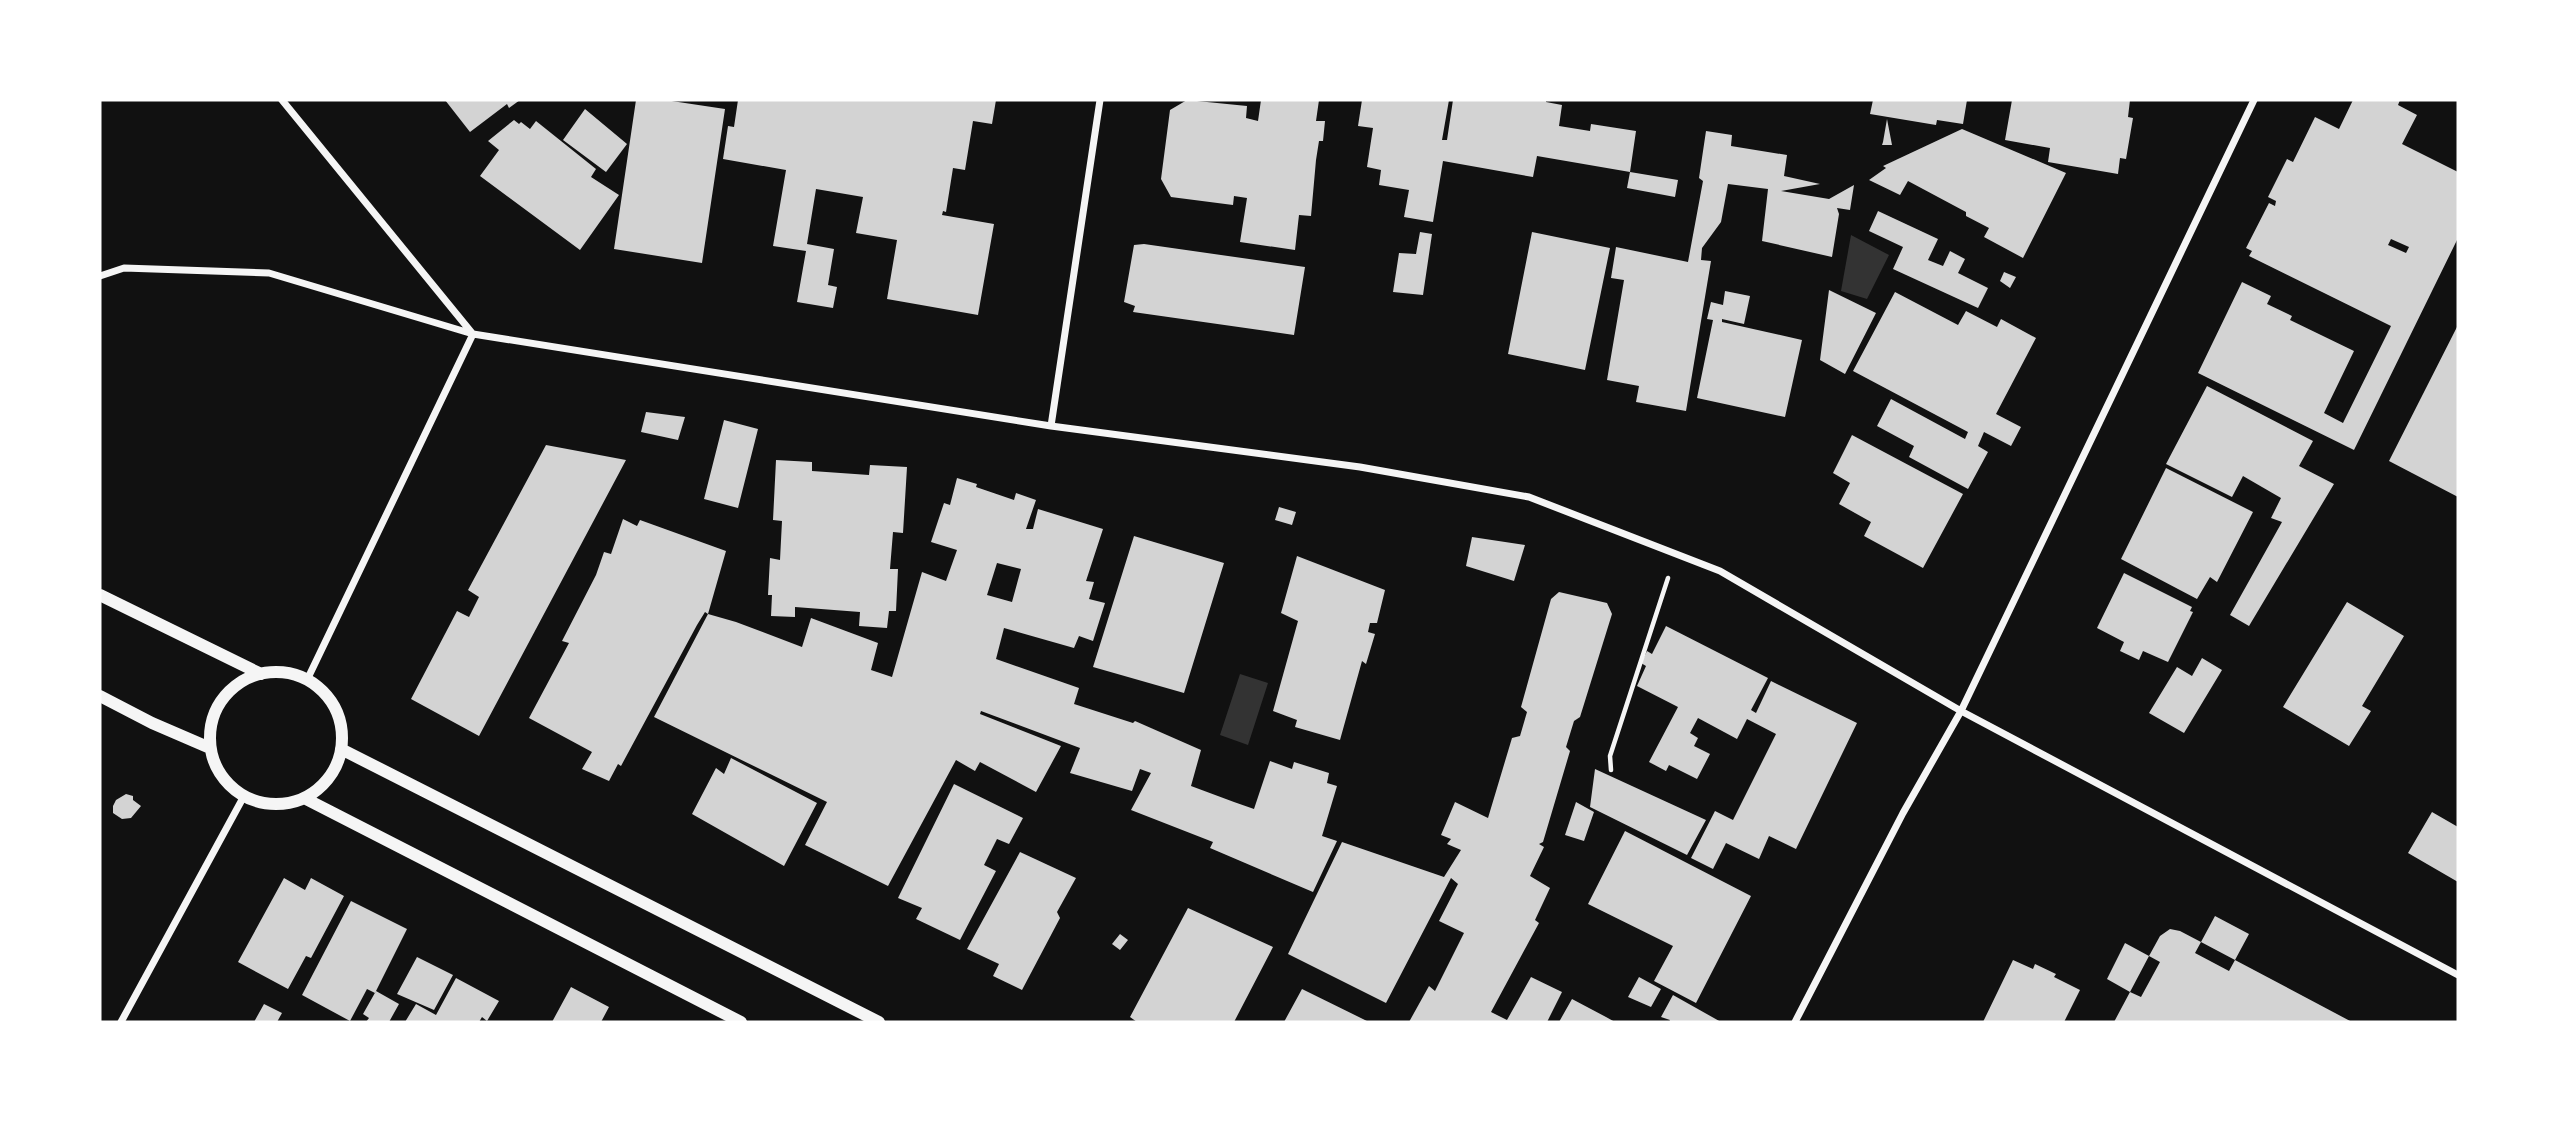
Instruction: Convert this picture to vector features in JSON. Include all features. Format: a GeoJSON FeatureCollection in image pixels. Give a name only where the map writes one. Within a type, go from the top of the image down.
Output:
{"type":"FeatureCollection","features":[{"type":"Feature","properties":{"kind":"street"},"geometry":{"type":"LineString","coordinates":[[282,100],[473,334]]}},
{"type":"Feature","properties":{"kind":"street"},"geometry":{"type":"LineString","coordinates":[[1051,426],[1100,100]]}},
{"type":"Feature","properties":{"kind":"street"},"geometry":{"type":"LineString","coordinates":[[1795,1022],[1903,813],[1961,711],[2254,100]]}},
{"type":"Feature","properties":{"kind":"street"},"geometry":{"type":"LineString","coordinates":[[100,276],[124,268],[269,273],[473,334],[1051,426],[1360,467],[1528,497],[1720,571],[1961,711],[2458,975]]}},
{"type":"Feature","properties":{"kind":"street"},"geometry":{"type":"LineString","coordinates":[[307,680],[473,334]]}},
{"type":"Feature","properties":{"kind":"street"},"geometry":{"type":"LineString","coordinates":[[100,595],[261,674]]}},
{"type":"Feature","properties":{"kind":"street"},"geometry":{"type":"LineString","coordinates":[[289,673],[307,680],[332,704],[340,725],[341,749],[334,769],[329,778],[304,798],[274,804],[244,796],[218,771],[211,748],[211,723],[221,701],[238,684],[261,674],[289,673]]}},
{"type":"Feature","properties":{"kind":"street"},"geometry":{"type":"LineString","coordinates":[[100,696],[152,723],[211,748]]}},
{"type":"Feature","properties":{"kind":"street"},"geometry":{"type":"LineString","coordinates":[[341,749],[879,1022]]}},
{"type":"Feature","properties":{"kind":"street"},"geometry":{"type":"LineString","coordinates":[[121,1022],[244,796]]}},
{"type":"Feature","properties":{"kind":"street"},"geometry":{"type":"LineString","coordinates":[[304,798],[741,1022]]}},
{"type":"Feature","properties":{"kind":"path"},"geometry":{"type":"LineString","coordinates":[[1611,770],[1610,757],[1675,554]]}},
{"type":"Feature","properties":{"kind":"shaded area"},"geometry":{"type":"Polygon","coordinates":[[[1851,235],[1889,255],[1867,299],[1841,291],[1851,235]]]}},
{"type":"Feature","properties":{"kind":"shaded area"},"geometry":{"type":"Polygon","coordinates":[[[1240,674],[1268,683],[1248,745],[1220,735],[1240,674]]]}},
{"type":"Feature","properties":{"kind":"building"},"geometry":{"type":"Polygon","coordinates":[[[445,100],[520,100],[509,108],[507,104],[470,132],[445,100]]]}},
{"type":"Feature","properties":{"kind":"building"},"geometry":{"type":"Polygon","coordinates":[[[636,100],[665,100],[725,109],[702,263],[614,249],[636,100]]]}},
{"type":"Feature","properties":{"kind":"building"},"geometry":{"type":"Polygon","coordinates":[[[738,100],[996,100],[992,124],[973,121],[965,170],[953,168],[946,212],[943,211],[942,215],[994,224],[978,315],[887,299],[897,240],[856,233],[863,197],[816,189],[807,244],[834,249],[828,285],[837,287],[833,308],[797,302],[806,251],[773,246],[786,170],[723,159],[728,126],[734,127],[738,100]]]}},
{"type":"Feature","properties":{"kind":"building"},"geometry":{"type":"Polygon","coordinates":[[[1187,100],[1247,106],[1246,118],[1258,121],[1261,100],[1319,100],[1316,121],[1325,121],[1323,141],[1319,141],[1316,160],[1311,216],[1299,215],[1295,250],[1240,242],[1247,198],[1234,196],[1233,205],[1171,197],[1161,179],[1170,110],[1187,100]]]}},
{"type":"Feature","properties":{"kind":"building"},"geometry":{"type":"Polygon","coordinates":[[[1362,100],[1449,100],[1442,140],[1447,140],[1453,100],[1546,100],[1562,105],[1559,126],[1590,131],[1591,124],[1636,131],[1630,172],[1537,156],[1533,177],[1443,161],[1433,222],[1404,217],[1409,190],[1379,185],[1381,170],[1367,167],[1373,128],[1358,126],[1362,100]]]}},
{"type":"Feature","properties":{"kind":"building"},"geometry":{"type":"Polygon","coordinates":[[[1873,100],[1967,100],[1963,124],[1937,120],[1936,125],[1870,114],[1873,100]]]}},
{"type":"Feature","properties":{"kind":"building"},"geometry":{"type":"Polygon","coordinates":[[[2012,100],[2130,100],[2128,117],[2133,118],[2126,159],[2120,158],[2118,174],[2048,162],[2050,148],[2005,140],[2012,100]]]}},
{"type":"Feature","properties":{"kind":"building"},"geometry":{"type":"Polygon","coordinates":[[[2353,100],[2400,100],[2398,105],[2417,115],[2402,144],[2458,172],[2458,238],[2354,450],[2198,373],[2242,282],[2271,296],[2267,304],[2292,316],[2290,320],[2354,351],[2324,413],[2343,423],[2391,326],[2249,256],[2252,251],[2246,248],[2269,203],[2275,206],[2276,201],[2268,197],[2287,159],[2293,162],[2315,117],[2339,129],[2353,100]],[[2391,239],[2388,245],[2406,253],[2409,247],[2391,239]]]}},
{"type":"Feature","properties":{"kind":"building"},"geometry":{"type":"Polygon","coordinates":[[[585,109],[627,144],[606,172],[563,140],[585,109]]]}},
{"type":"Feature","properties":{"kind":"building"},"geometry":{"type":"Polygon","coordinates":[[[1887,119],[1892,145],[1882,145],[1883,142],[1887,119]]]}},
{"type":"Feature","properties":{"kind":"building"},"geometry":{"type":"Polygon","coordinates":[[[514,120],[530,129],[536,121],[596,169],[591,177],[619,195],[580,250],[480,176],[499,150],[488,141],[514,120]]]}},
{"type":"Feature","properties":{"kind":"building"},"geometry":{"type":"Polygon","coordinates":[[[1962,129],[2066,173],[2023,258],[1984,237],[1989,228],[1966,216],[1966,212],[1908,181],[1900,195],[1869,180],[1886,168],[1883,166],[1962,129]]]}},
{"type":"Feature","properties":{"kind":"building"},"geometry":{"type":"Polygon","coordinates":[[[1706,131],[1732,135],[1731,146],[1787,155],[1784,176],[1820,184],[1781,191],[1829,199],[1854,185],[1850,210],[1837,208],[1839,214],[1832,257],[1762,241],[1768,189],[1728,184],[1721,222],[1702,248],[1701,260],[1711,261],[1686,411],[1636,402],[1639,386],[1607,380],[1624,280],[1611,278],[1616,247],[1688,262],[1703,181],[1699,178],[1706,131]]]}},
{"type":"Feature","properties":{"kind":"building"},"geometry":{"type":"Polygon","coordinates":[[[1630,172],[1678,180],[1675,197],[1627,188],[1630,172]]]}},
{"type":"Feature","properties":{"kind":"building"},"geometry":{"type":"Polygon","coordinates":[[[1878,211],[1938,239],[1928,260],[1943,266],[1950,251],[1965,259],[1958,273],[1988,288],[1978,308],[1893,269],[1903,247],[1869,231],[1878,211]]]}},
{"type":"Feature","properties":{"kind":"building"},"geometry":{"type":"Polygon","coordinates":[[[1420,232],[1432,234],[1423,295],[1393,292],[1399,253],[1416,254],[1420,232]]]}},
{"type":"Feature","properties":{"kind":"building"},"geometry":{"type":"Polygon","coordinates":[[[1532,232],[1610,248],[1585,370],[1508,354],[1532,232]]]}},
{"type":"Feature","properties":{"kind":"building"},"geometry":{"type":"Polygon","coordinates":[[[1144,244],[1305,267],[1294,335],[1133,312],[1135,306],[1124,302],[1134,245],[1144,244]]]}},
{"type":"Feature","properties":{"kind":"building"},"geometry":{"type":"Polygon","coordinates":[[[2004,272],[2016,277],[2010,288],[2000,281],[2004,272]]]}},
{"type":"Feature","properties":{"kind":"building"},"geometry":{"type":"Polygon","coordinates":[[[1829,290],[1876,313],[1845,374],[1820,360],[1829,290]]]}},
{"type":"Feature","properties":{"kind":"building"},"geometry":{"type":"Polygon","coordinates":[[[1725,291],[1750,296],[1744,324],[1722,319],[1722,322],[1802,340],[1785,417],[1697,398],[1713,320],[1707,319],[1711,302],[1723,305],[1725,291]]]}},
{"type":"Feature","properties":{"kind":"building"},"geometry":{"type":"Polygon","coordinates":[[[1895,292],[1958,325],[1966,311],[1997,327],[2001,319],[2036,338],[1996,414],[2021,427],[2011,446],[1984,432],[1978,446],[1988,452],[1968,489],[1909,457],[1914,446],[1877,426],[1891,399],[1965,439],[1968,432],[1853,371],[1895,292]]]}},
{"type":"Feature","properties":{"kind":"building"},"geometry":{"type":"Polygon","coordinates":[[[2458,325],[2458,497],[2389,461],[2458,325]]]}},
{"type":"Feature","properties":{"kind":"building"},"geometry":{"type":"Polygon","coordinates":[[[2207,386],[2313,441],[2299,466],[2334,484],[2249,626],[2230,615],[2282,522],[2271,518],[2281,498],[2243,476],[2232,497],[2166,464],[2207,386]]]}},
{"type":"Feature","properties":{"kind":"building"},"geometry":{"type":"Polygon","coordinates":[[[646,412],[685,417],[678,440],[641,432],[646,412]]]}},
{"type":"Feature","properties":{"kind":"building"},"geometry":{"type":"Polygon","coordinates":[[[724,420],[758,429],[738,508],[704,499],[724,420]]]}},
{"type":"Feature","properties":{"kind":"building"},"geometry":{"type":"Polygon","coordinates":[[[1852,435],[1963,494],[1923,568],[1864,536],[1871,522],[1839,504],[1850,483],[1833,473],[1852,435]]]}},
{"type":"Feature","properties":{"kind":"building"},"geometry":{"type":"Polygon","coordinates":[[[546,445],[626,460],[479,736],[411,699],[457,611],[469,617],[479,597],[468,590],[546,445]]]}},
{"type":"Feature","properties":{"kind":"building"},"geometry":{"type":"Polygon","coordinates":[[[776,460],[812,462],[812,471],[869,475],[870,465],[907,467],[903,533],[893,532],[890,569],[898,569],[896,611],[889,611],[887,628],[859,626],[860,612],[795,607],[795,617],[771,616],[772,595],[768,595],[770,558],[780,560],[782,521],[773,520],[776,460]]]}},
{"type":"Feature","properties":{"kind":"building"},"geometry":{"type":"Polygon","coordinates":[[[2166,468],[2253,512],[2217,582],[2210,577],[2197,599],[2121,559],[2166,468]]]}},
{"type":"Feature","properties":{"kind":"building"},"geometry":{"type":"Polygon","coordinates":[[[957,478],[1014,500],[1016,493],[1036,500],[1026,529],[1033,529],[1038,509],[1103,529],[1086,581],[1094,582],[1089,599],[1105,603],[1093,641],[1079,636],[1074,648],[1004,628],[996,659],[1079,688],[1074,704],[1133,723],[1135,721],[1201,750],[1191,786],[1254,809],[1270,761],[1292,769],[1294,762],[1329,773],[1327,783],[1337,786],[1322,836],[1337,841],[1313,892],[1210,848],[1213,842],[1131,810],[1151,773],[1140,769],[1132,791],[1070,773],[1080,748],[981,711],[980,714],[1061,746],[1036,792],[980,762],[975,771],[956,760],[888,886],[805,845],[827,802],[654,717],[708,614],[802,647],[811,618],[878,643],[871,670],[892,677],[922,572],[946,581],[957,550],[931,542],[944,503],[950,505],[957,478]],[[997,563],[987,595],[1012,602],[1021,569],[997,563]]]}},
{"type":"Feature","properties":{"kind":"building"},"geometry":{"type":"Polygon","coordinates":[[[1279,507],[1296,512],[1292,525],[1275,520],[1279,507]]]}},
{"type":"Feature","properties":{"kind":"building"},"geometry":{"type":"Polygon","coordinates":[[[623,519],[637,526],[640,520],[726,551],[708,614],[705,612],[697,625],[621,766],[618,764],[609,781],[582,769],[592,752],[529,718],[569,643],[562,641],[596,575],[604,552],[611,554],[623,519]]]}},
{"type":"Feature","properties":{"kind":"building"},"geometry":{"type":"Polygon","coordinates":[[[1134,536],[1224,563],[1184,693],[1093,667],[1134,536]]]}},
{"type":"Feature","properties":{"kind":"building"},"geometry":{"type":"Polygon","coordinates":[[[1472,537],[1525,545],[1514,581],[1466,566],[1472,537]]]}},
{"type":"Feature","properties":{"kind":"building"},"geometry":{"type":"Polygon","coordinates":[[[1297,556],[1385,590],[1377,623],[1370,623],[1368,632],[1375,634],[1366,664],[1362,661],[1340,740],[1295,727],[1297,720],[1273,711],[1298,621],[1281,613],[1297,556]]]}},
{"type":"Feature","properties":{"kind":"building"},"geometry":{"type":"Polygon","coordinates":[[[2124,573],[2192,607],[2190,611],[2193,612],[2168,662],[2143,651],[2139,660],[2120,651],[2124,642],[2097,628],[2124,573]]]}},
{"type":"Feature","properties":{"kind":"building"},"geometry":{"type":"Polygon","coordinates":[[[1559,592],[1607,603],[1612,614],[1580,717],[1574,721],[1566,747],[1570,751],[1543,842],[1539,844],[1544,847],[1530,876],[1550,888],[1535,920],[1539,923],[1491,1012],[1507,1020],[1531,977],[1562,992],[1547,1022],[1409,1022],[1429,986],[1435,991],[1464,933],[1439,921],[1458,884],[1451,878],[1386,1003],[1288,954],[1342,842],[1444,877],[1461,850],[1447,844],[1451,839],[1441,835],[1455,802],[1488,818],[1512,738],[1520,736],[1527,712],[1521,707],[1551,599],[1559,592]]]}},
{"type":"Feature","properties":{"kind":"building"},"geometry":{"type":"Polygon","coordinates":[[[2347,602],[2404,636],[2362,706],[2371,711],[2349,746],[2283,707],[2347,602]]]}},
{"type":"Feature","properties":{"kind":"building"},"geometry":{"type":"Polygon","coordinates":[[[1666,626],[1768,678],[1751,710],[1756,713],[1771,681],[1857,723],[1796,849],[1769,836],[1759,859],[1726,843],[1713,869],[1691,858],[1715,811],[1733,820],[1776,734],[1747,719],[1737,739],[1698,718],[1690,733],[1698,738],[1694,746],[1710,754],[1697,779],[1669,765],[1666,771],[1649,762],[1678,707],[1637,686],[1646,666],[1641,663],[1647,651],[1652,654],[1666,626]]]}},
{"type":"Feature","properties":{"kind":"building"},"geometry":{"type":"Polygon","coordinates":[[[2202,658],[2222,670],[2184,733],[2149,713],[2177,667],[2192,676],[2202,658]]]}},
{"type":"Feature","properties":{"kind":"building"},"geometry":{"type":"Polygon","coordinates":[[[731,758],[817,803],[784,866],[692,814],[716,768],[724,774],[731,758]]]}},
{"type":"Feature","properties":{"kind":"building"},"geometry":{"type":"Polygon","coordinates":[[[1595,769],[1706,820],[1687,855],[1590,807],[1595,769]]]}},
{"type":"Feature","properties":{"kind":"building"},"geometry":{"type":"Polygon","coordinates":[[[954,784],[1023,818],[1009,844],[997,839],[984,865],[996,871],[960,940],[916,919],[922,908],[898,898],[954,784]]]}},
{"type":"Feature","properties":{"kind":"building"},"geometry":{"type":"Polygon","coordinates":[[[126,794],[133,796],[133,800],[141,806],[131,818],[122,819],[113,813],[113,806],[116,800],[126,794]]]}},
{"type":"Feature","properties":{"kind":"building"},"geometry":{"type":"Polygon","coordinates":[[[1576,802],[1594,812],[1584,841],[1565,835],[1576,802]]]}},
{"type":"Feature","properties":{"kind":"building"},"geometry":{"type":"Polygon","coordinates":[[[2432,812],[2458,827],[2458,882],[2408,853],[2432,812]]]}},
{"type":"Feature","properties":{"kind":"building"},"geometry":{"type":"Polygon","coordinates":[[[1625,831],[1751,896],[1696,1003],[1654,981],[1673,946],[1588,904],[1625,831]]]}},
{"type":"Feature","properties":{"kind":"building"},"geometry":{"type":"Polygon","coordinates":[[[1020,852],[1076,878],[1057,912],[1060,918],[1022,990],[993,976],[999,964],[967,949],[1020,852]]]}},
{"type":"Feature","properties":{"kind":"building"},"geometry":{"type":"Polygon","coordinates":[[[284,878],[305,890],[311,878],[344,896],[311,958],[306,956],[288,989],[238,962],[284,878]]]}},
{"type":"Feature","properties":{"kind":"building"},"geometry":{"type":"Polygon","coordinates":[[[351,901],[407,929],[375,993],[367,989],[350,1021],[302,995],[351,901]]]}},
{"type":"Feature","properties":{"kind":"building"},"geometry":{"type":"Polygon","coordinates":[[[1188,908],[1273,947],[1234,1022],[1137,1022],[1130,1017],[1188,908]]]}},
{"type":"Feature","properties":{"kind":"building"},"geometry":{"type":"Polygon","coordinates":[[[2215,916],[2249,934],[2235,960],[2201,942],[2215,916]]]}},
{"type":"Feature","properties":{"kind":"building"},"geometry":{"type":"Polygon","coordinates":[[[2170,929],[2201,942],[2195,953],[2229,971],[2235,960],[2352,1022],[2114,1022],[2130,992],[2141,997],[2160,962],[2149,956],[2160,936],[2170,929]]]}},
{"type":"Feature","properties":{"kind":"building"},"geometry":{"type":"Polygon","coordinates":[[[1120,934],[1128,940],[1120,950],[1112,944],[1120,934]]]}},
{"type":"Feature","properties":{"kind":"building"},"geometry":{"type":"Polygon","coordinates":[[[2125,943],[2149,956],[2130,992],[2107,979],[2125,943]]]}},
{"type":"Feature","properties":{"kind":"building"},"geometry":{"type":"Polygon","coordinates":[[[417,957],[453,975],[434,1010],[397,994],[417,957]]]}},
{"type":"Feature","properties":{"kind":"building"},"geometry":{"type":"Polygon","coordinates":[[[2013,960],[2033,969],[2035,964],[2080,990],[2064,1022],[1983,1022],[2013,960]]]}},
{"type":"Feature","properties":{"kind":"building"},"geometry":{"type":"Polygon","coordinates":[[[1639,977],[1661,989],[1651,1007],[1628,997],[1639,977]]]}},
{"type":"Feature","properties":{"kind":"building"},"geometry":{"type":"Polygon","coordinates":[[[456,978],[499,1001],[487,1021],[482,1017],[479,1022],[405,1022],[416,1004],[436,1015],[456,978]]]}},
{"type":"Feature","properties":{"kind":"building"},"geometry":{"type":"Polygon","coordinates":[[[571,987],[609,1007],[601,1022],[552,1022],[571,987]]]}},
{"type":"Feature","properties":{"kind":"building"},"geometry":{"type":"Polygon","coordinates":[[[1302,989],[1369,1022],[1284,1022],[1302,989]]]}},
{"type":"Feature","properties":{"kind":"building"},"geometry":{"type":"Polygon","coordinates":[[[376,991],[399,1004],[389,1022],[366,1022],[369,1018],[363,1014],[376,991]]]}},
{"type":"Feature","properties":{"kind":"building"},"geometry":{"type":"Polygon","coordinates":[[[1673,995],[1721,1022],[1669,1022],[1670,1020],[1661,1017],[1673,995]]]}},
{"type":"Feature","properties":{"kind":"building"},"geometry":{"type":"Polygon","coordinates":[[[1572,999],[1606,1017],[1615,1022],[1559,1022],[1572,999]]]}},
{"type":"Feature","properties":{"kind":"building"},"geometry":{"type":"Polygon","coordinates":[[[264,1004],[282,1013],[277,1022],[254,1022],[264,1004]]]}}]}
